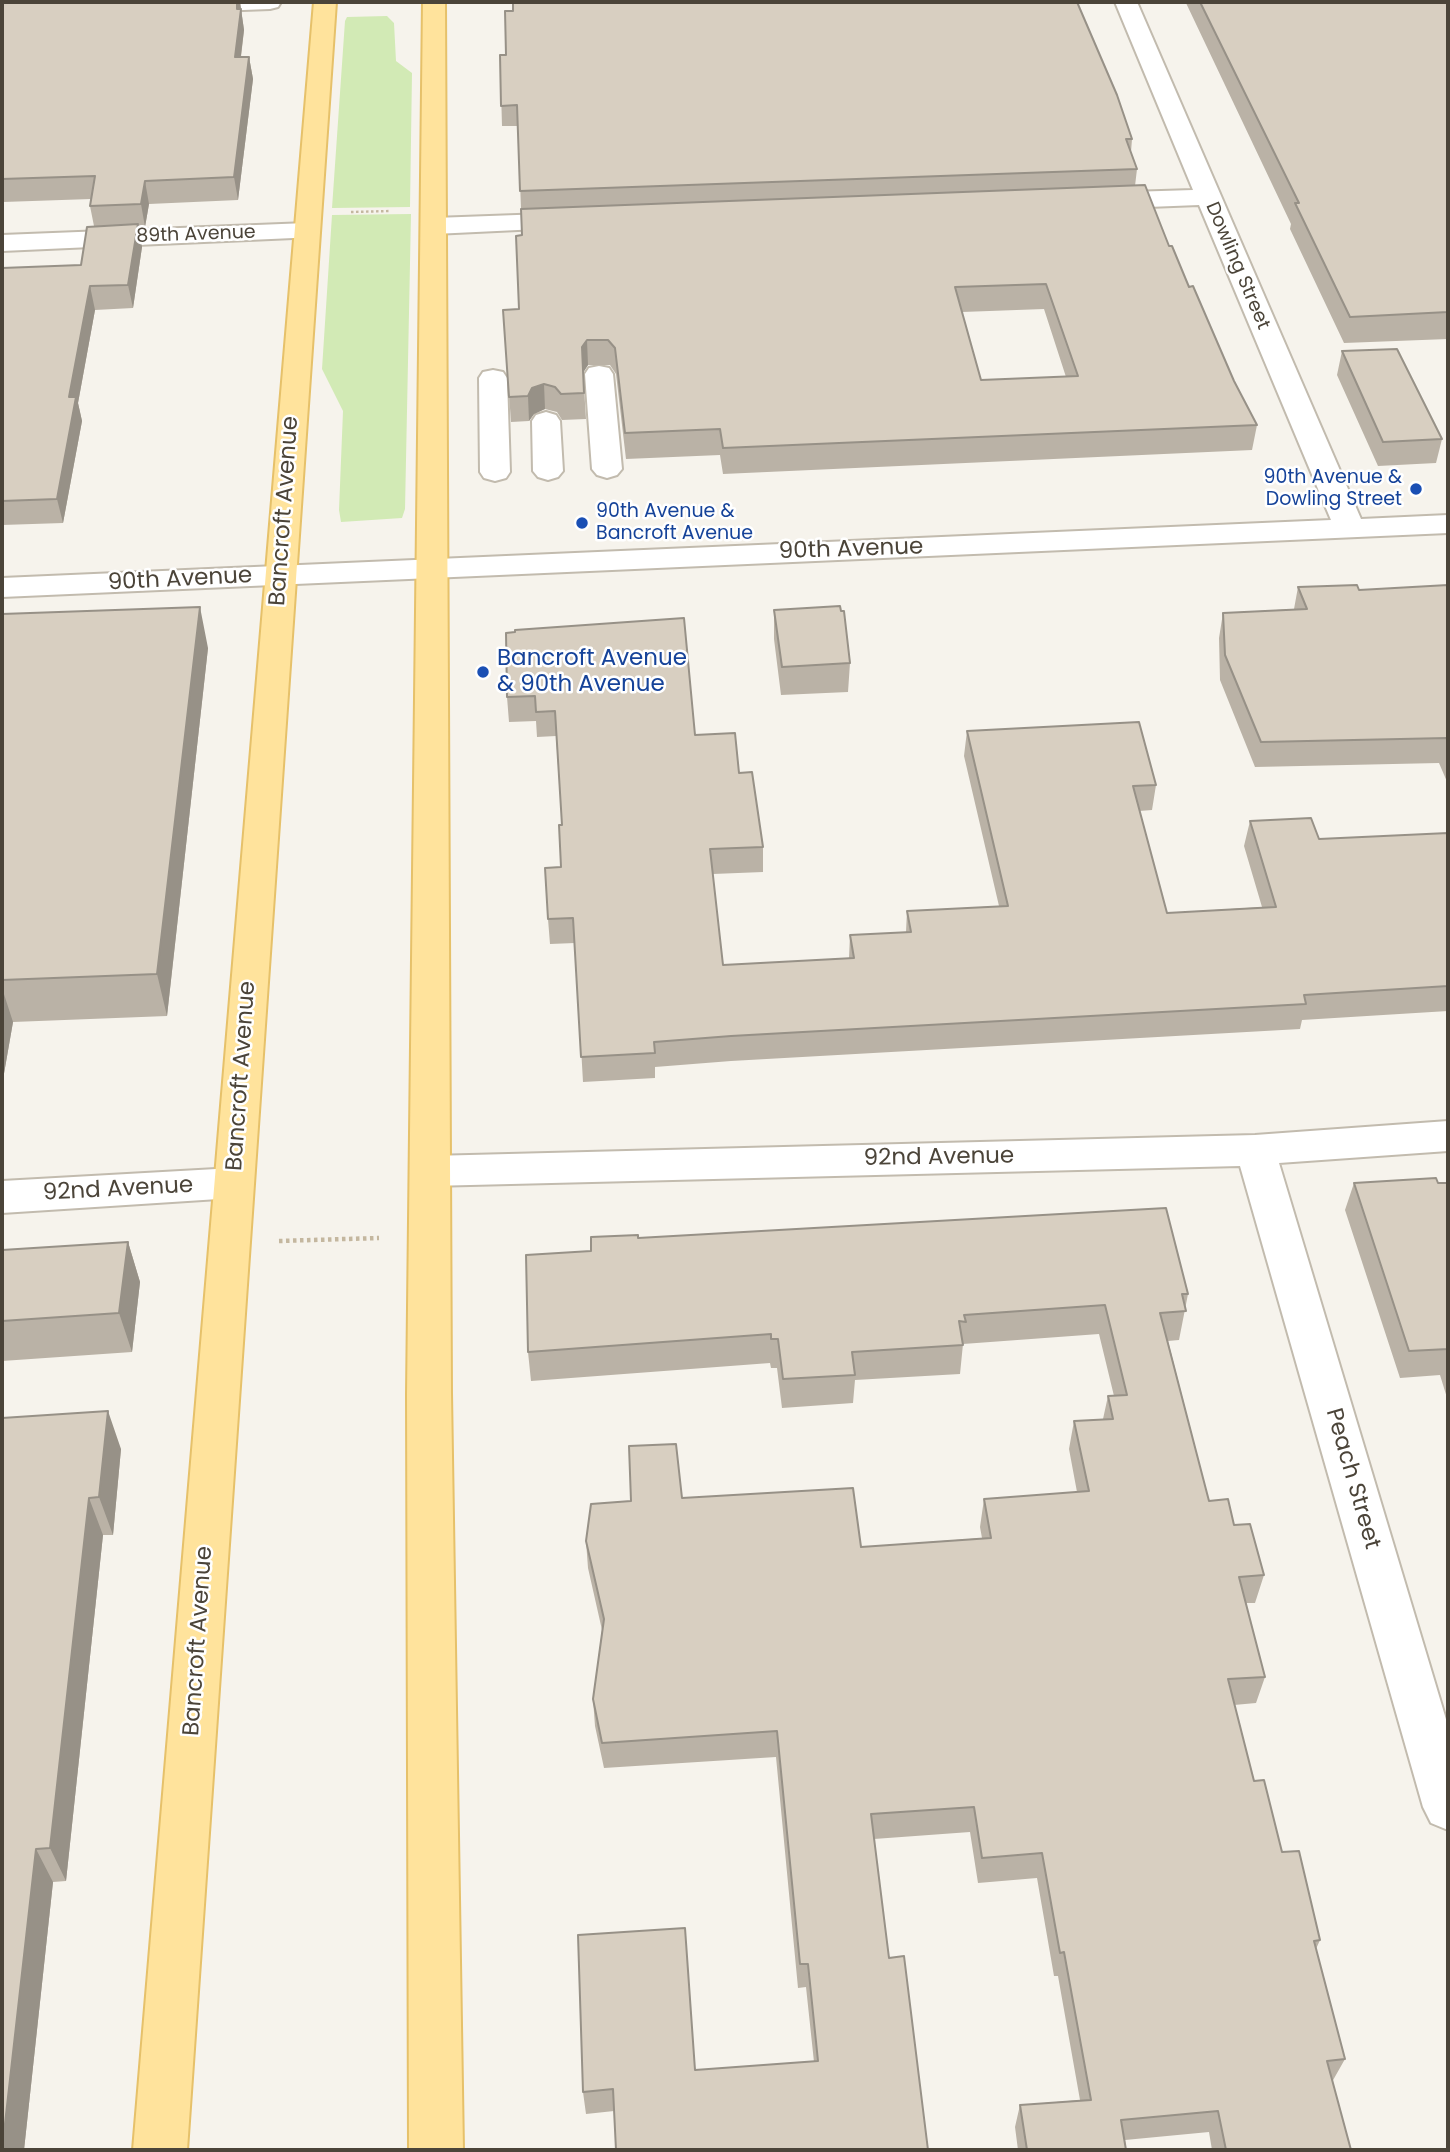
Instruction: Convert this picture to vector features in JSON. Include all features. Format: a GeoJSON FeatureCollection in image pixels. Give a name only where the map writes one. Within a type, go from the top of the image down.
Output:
{"type":"FeatureCollection","features":[{"type":"Feature","properties":{"kind":"main road","name":"Bancroft Avenue"},"geometry":{"type":"LineString","coordinates":[[160,2150],[325,2]]}},
{"type":"Feature","properties":{"kind":"main road"},"geometry":{"type":"LineString","coordinates":[[434,2],[429,1636],[436,2150]]}},
{"type":"Feature","properties":{"kind":"street"},"geometry":{"type":"LineString","coordinates":[[161,6],[270,2]]}},
{"type":"Feature","properties":{"kind":"street","name":"Dowling Street"},"geometry":{"type":"LineString","coordinates":[[1126,2],[1350,529]]}},
{"type":"Feature","properties":{"kind":"street"},"geometry":{"type":"LineString","coordinates":[[1067,202],[1208,197]]}},
{"type":"Feature","properties":{"kind":"street"},"geometry":{"type":"LineString","coordinates":[[434,218],[600,220]]}},
{"type":"Feature","properties":{"kind":"street","name":"89th Avenue"},"geometry":{"type":"LineString","coordinates":[[2,243],[308,222]]}},
{"type":"Feature","properties":{"kind":"street"},"geometry":{"type":"LineString","coordinates":[[599,374],[607,469]]}},
{"type":"Feature","properties":{"kind":"street"},"geometry":{"type":"LineString","coordinates":[[493,378],[495,472]]}},
{"type":"Feature","properties":{"kind":"street"},"geometry":{"type":"LineString","coordinates":[[546,421],[548,471]]}},
{"type":"Feature","properties":{"kind":"street","name":"90th Avenue"},"geometry":{"type":"LineString","coordinates":[[2,588],[1448,524]]}},
{"type":"Feature","properties":{"kind":"street","name":"92nd Avenue"},"geometry":{"type":"LineString","coordinates":[[430,1171],[1255,1150],[1448,1136]]}},
{"type":"Feature","properties":{"kind":"street","name":"Peach Street"},"geometry":{"type":"LineString","coordinates":[[1255,1150],[1448,1807]]}},
{"type":"Feature","properties":{"kind":"street","name":"92nd Avenue"},"geometry":{"type":"LineString","coordinates":[[2,1197],[234,1184]]}},
{"type":"Feature","properties":{"kind":"path"},"geometry":{"type":"LineString","coordinates":[[308,222],[434,218]]}},
{"type":"Feature","properties":{"kind":"path"},"geometry":{"type":"LineString","coordinates":[[229,1243],[430,1236]]}},
{"type":"Feature","properties":{"kind":"green space"},"geometry":{"type":"Polygon","coordinates":[[[387,16],[394,23],[396,61],[412,73],[410,207],[332,208],[345,21],[347,17],[387,16]]]}},
{"type":"Feature","properties":{"kind":"green space"},"geometry":{"type":"Polygon","coordinates":[[[411,214],[405,509],[402,518],[341,522],[339,510],[343,411],[322,369],[332,215],[411,214]]]}},
{"type":"Feature","properties":{"kind":"building"},"geometry":{"type":"Polygon","coordinates":[[[2,2],[237,2],[237,9],[241,9],[235,57],[249,57],[234,177],[145,181],[141,204],[90,206],[95,176],[2,179],[2,2]]]}},
{"type":"Feature","properties":{"kind":"building"},"geometry":{"type":"Polygon","coordinates":[[[513,2],[1077,2],[1117,95],[1132,139],[1126,139],[1137,169],[520,191],[517,105],[501,106],[500,55],[506,55],[505,11],[513,11],[513,2]]]}},
{"type":"Feature","properties":{"kind":"building"},"geometry":{"type":"Polygon","coordinates":[[[1200,2],[1448,2],[1448,312],[1350,317],[1295,203],[1299,203],[1200,2]]]}},
{"type":"Feature","properties":{"kind":"building"},"geometry":{"type":"Polygon","coordinates":[[[1145,185],[1169,246],[1172,246],[1189,287],[1193,286],[1234,381],[1257,425],[723,448],[720,429],[625,433],[615,348],[608,340],[587,340],[582,347],[584,393],[561,394],[555,387],[544,384],[532,388],[528,396],[509,397],[503,310],[519,309],[516,236],[522,235],[521,209],[1145,185]],[[1046,284],[955,287],[981,380],[1078,376],[1046,284]]]}},
{"type":"Feature","properties":{"kind":"building"},"geometry":{"type":"Polygon","coordinates":[[[138,224],[128,285],[90,286],[69,397],[76,397],[57,499],[2,501],[2,268],[81,265],[87,227],[138,224]]]}},
{"type":"Feature","properties":{"kind":"building"},"geometry":{"type":"Polygon","coordinates":[[[1397,349],[1442,439],[1383,442],[1342,351],[1397,349]]]}},
{"type":"Feature","properties":{"kind":"building"},"geometry":{"type":"Polygon","coordinates":[[[1357,585],[1359,590],[1448,585],[1448,741],[1447,738],[1261,742],[1225,655],[1223,613],[1307,609],[1298,587],[1357,585]]]}},
{"type":"Feature","properties":{"kind":"building"},"geometry":{"type":"Polygon","coordinates":[[[840,606],[841,611],[844,611],[850,663],[782,667],[774,610],[840,606]]]}},
{"type":"Feature","properties":{"kind":"building"},"geometry":{"type":"Polygon","coordinates":[[[200,607],[157,974],[2,980],[2,614],[200,607]]]}},
{"type":"Feature","properties":{"kind":"building"},"geometry":{"type":"Polygon","coordinates":[[[684,618],[695,735],[735,733],[739,773],[752,772],[763,847],[710,849],[723,965],[854,958],[850,935],[911,932],[907,911],[1008,906],[967,731],[1139,722],[1156,785],[1133,786],[1167,913],[1276,907],[1250,821],[1311,818],[1319,839],[1448,833],[1448,986],[1304,995],[1306,1004],[654,1042],[655,1053],[581,1057],[573,918],[548,919],[545,868],[561,867],[559,825],[562,825],[555,711],[536,712],[535,696],[507,697],[506,633],[515,630],[684,618]]]}},
{"type":"Feature","properties":{"kind":"building"},"geometry":{"type":"Polygon","coordinates":[[[1436,1178],[1438,1183],[1448,1183],[1448,1349],[1409,1351],[1354,1183],[1436,1178]]]}},
{"type":"Feature","properties":{"kind":"building"},"geometry":{"type":"Polygon","coordinates":[[[1166,1208],[1188,1294],[1182,1294],[1186,1311],[1160,1313],[1209,1501],[1228,1499],[1234,1525],[1250,1524],[1264,1575],[1239,1577],[1265,1677],[1228,1679],[1254,1781],[1264,1780],[1282,1852],[1299,1851],[1320,1940],[1314,1941],[1345,2059],[1327,2061],[1351,2150],[1226,2150],[1218,2111],[1121,2120],[1126,2150],[1027,2150],[1020,2105],[1091,2100],[1064,1952],[1060,1953],[1042,1853],[982,1858],[974,1807],[871,1814],[889,1958],[904,1956],[928,2150],[616,2150],[613,2089],[583,2092],[578,1935],[685,1928],[695,2070],[818,2061],[808,1964],[800,1964],[777,1731],[602,1743],[593,1699],[604,1619],[586,1541],[591,1504],[631,1501],[629,1446],[676,1444],[682,1498],[853,1488],[861,1547],[991,1538],[984,1499],[1089,1491],[1074,1421],[1113,1419],[1108,1396],[1127,1395],[1105,1305],[964,1315],[966,1322],[959,1321],[963,1345],[852,1352],[855,1375],[783,1379],[778,1339],[771,1339],[771,1334],[528,1352],[526,1255],[591,1251],[591,1237],[638,1235],[638,1238],[1166,1208]]]}},
{"type":"Feature","properties":{"kind":"building"},"geometry":{"type":"Polygon","coordinates":[[[128,1242],[119,1313],[2,1321],[2,1250],[128,1242]]]}},
{"type":"Feature","properties":{"kind":"building"},"geometry":{"type":"Polygon","coordinates":[[[108,1411],[99,1497],[89,1498],[50,1848],[36,1849],[2,2150],[2,1418],[108,1411]]]}},
{"type":"Feature","properties":{"kind":"place","name":"90th Avenue & Dowling Street"},"geometry":{"type":"Point","coordinates":[1416,489]}},
{"type":"Feature","properties":{"kind":"place","name":"90th Avenue & Bancroft Avenue"},"geometry":{"type":"Point","coordinates":[582,523]}},
{"type":"Feature","properties":{"kind":"place","name":"Bancroft Avenue & 90th Avenue"},"geometry":{"type":"Point","coordinates":[483,672]}}]}
